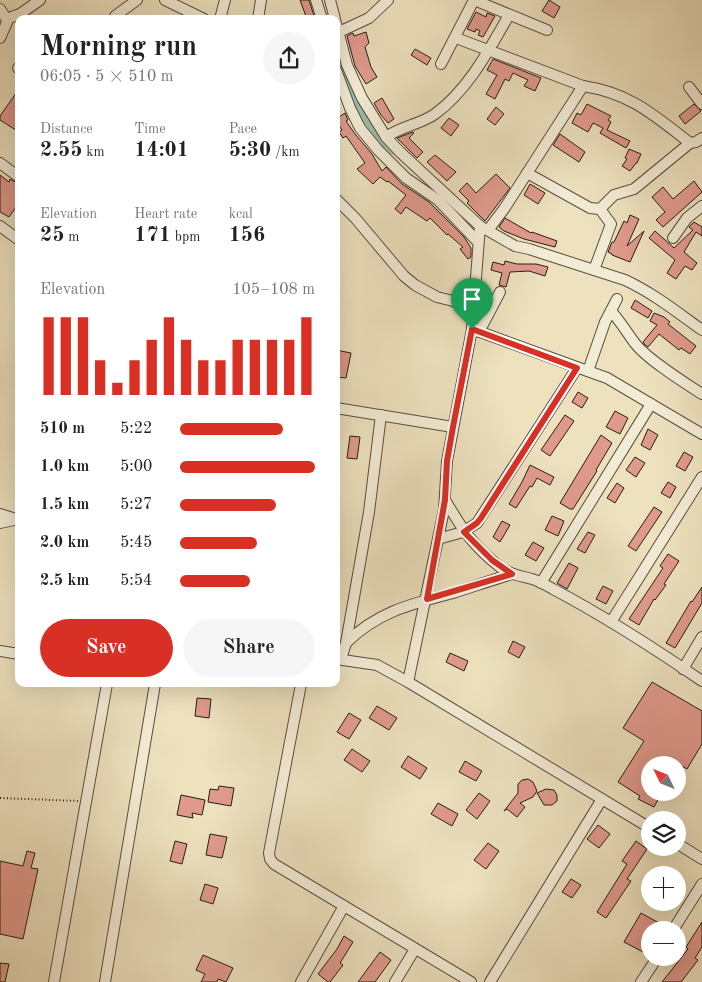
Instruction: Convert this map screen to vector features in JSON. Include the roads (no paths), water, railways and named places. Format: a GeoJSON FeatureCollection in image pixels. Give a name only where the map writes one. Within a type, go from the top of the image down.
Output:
{"type":"FeatureCollection","features":[{"type":"Feature","properties":{"kind":"street"},"geometry":{"type":"LineString","coordinates":[[16,15],[40,0]]}},
{"type":"Feature","properties":{"kind":"street"},"geometry":{"type":"LineString","coordinates":[[116,15],[137,0]]}},
{"type":"Feature","properties":{"kind":"street"},"geometry":{"type":"LineString","coordinates":[[165,0],[196,15]]}},
{"type":"Feature","properties":{"kind":"street"},"geometry":{"type":"LineString","coordinates":[[221,15],[226,0]]}},
{"type":"Feature","properties":{"kind":"street"},"geometry":{"type":"LineString","coordinates":[[258,15],[260,0]]}},
{"type":"Feature","properties":{"kind":"street"},"geometry":{"type":"LineString","coordinates":[[316,0],[321,15]]}},
{"type":"Feature","properties":{"kind":"street"},"geometry":{"type":"LineString","coordinates":[[330,0],[334,15]]}},
{"type":"Feature","properties":{"kind":"street"},"geometry":{"type":"LineString","coordinates":[[340,26],[369,18],[388,0]]}},
{"type":"Feature","properties":{"kind":"street"},"geometry":{"type":"LineString","coordinates":[[441,64],[474,0],[547,30]]}},
{"type":"Feature","properties":{"kind":"street"},"geometry":{"type":"LineString","coordinates":[[0,9],[4,21],[0,38]]}},
{"type":"Feature","properties":{"kind":"street"},"geometry":{"type":"LineString","coordinates":[[386,137],[405,126],[434,114],[462,88],[489,50],[509,15]]}},
{"type":"Feature","properties":{"kind":"street"},"geometry":{"type":"LineString","coordinates":[[340,36],[346,65],[362,98],[386,137],[402,158],[484,228],[515,246],[636,285],[658,298],[702,330]]}},
{"type":"Feature","properties":{"kind":"street"},"geometry":{"type":"LineString","coordinates":[[456,38],[583,86],[605,89],[642,106],[690,143]]}},
{"type":"Feature","properties":{"kind":"street"},"geometry":{"type":"LineString","coordinates":[[340,81],[360,128],[378,150],[401,173],[438,200],[478,240]]}},
{"type":"Feature","properties":{"kind":"street"},"geometry":{"type":"LineString","coordinates":[[476,330],[472,310],[478,240],[484,228],[504,209],[583,86]]}},
{"type":"Feature","properties":{"kind":"street"},"geometry":{"type":"LineString","coordinates":[[689,87],[702,104]]}},
{"type":"Feature","properties":{"kind":"street"},"geometry":{"type":"LineString","coordinates":[[600,209],[614,195],[634,189],[690,143],[702,138]]}},
{"type":"Feature","properties":{"kind":"street"},"geometry":{"type":"LineString","coordinates":[[401,173],[402,158]]}},
{"type":"Feature","properties":{"kind":"street"},"geometry":{"type":"LineString","coordinates":[[0,164],[15,174]]}},
{"type":"Feature","properties":{"kind":"street"},"geometry":{"type":"LineString","coordinates":[[527,173],[590,208],[600,209],[611,224],[594,270]]}},
{"type":"Feature","properties":{"kind":"street"},"geometry":{"type":"LineString","coordinates":[[340,203],[368,233],[396,269],[416,285],[437,297],[453,301],[472,310]]}},
{"type":"Feature","properties":{"kind":"street"},"geometry":{"type":"LineString","coordinates":[[673,238],[687,218],[702,206]]}},
{"type":"Feature","properties":{"kind":"street"},"geometry":{"type":"LineString","coordinates":[[0,226],[15,237]]}},
{"type":"Feature","properties":{"kind":"street"},"geometry":{"type":"LineString","coordinates":[[408,682],[427,599],[445,500],[447,461],[453,427],[476,330],[500,292]]}},
{"type":"Feature","properties":{"kind":"street"},"geometry":{"type":"LineString","coordinates":[[588,371],[605,322],[617,299]]}},
{"type":"Feature","properties":{"kind":"street"},"geometry":{"type":"LineString","coordinates":[[611,311],[644,353],[702,394]]}},
{"type":"Feature","properties":{"kind":"street"},"geometry":{"type":"LineString","coordinates":[[476,330],[607,378],[702,434]]}},
{"type":"Feature","properties":{"kind":"street"},"geometry":{"type":"LineString","coordinates":[[438,539],[464,532],[477,523],[577,368]]}},
{"type":"Feature","properties":{"kind":"street"},"geometry":{"type":"LineString","coordinates":[[541,583],[651,404]]}},
{"type":"Feature","properties":{"kind":"street"},"geometry":{"type":"LineString","coordinates":[[340,409],[453,427]]}},
{"type":"Feature","properties":{"kind":"street"},"geometry":{"type":"LineString","coordinates":[[340,655],[346,643],[369,512],[381,415]]}},
{"type":"Feature","properties":{"kind":"street"},"geometry":{"type":"LineString","coordinates":[[611,622],[702,477]]}},
{"type":"Feature","properties":{"kind":"street"},"geometry":{"type":"LineString","coordinates":[[445,500],[464,532],[492,560],[512,574],[541,583],[611,622],[702,681]]}},
{"type":"Feature","properties":{"kind":"street"},"geometry":{"type":"LineString","coordinates":[[0,514],[15,518]]}},
{"type":"Feature","properties":{"kind":"street"},"geometry":{"type":"LineString","coordinates":[[0,523],[15,520]]}},
{"type":"Feature","properties":{"kind":"street"},"geometry":{"type":"LineString","coordinates":[[346,643],[356,633],[389,612],[512,574]]}},
{"type":"Feature","properties":{"kind":"street"},"geometry":{"type":"LineString","coordinates":[[683,668],[702,637]]}},
{"type":"Feature","properties":{"kind":"street"},"geometry":{"type":"LineString","coordinates":[[0,651],[15,653]]}},
{"type":"Feature","properties":{"kind":"street"},"geometry":{"type":"LineString","coordinates":[[340,659],[376,665],[408,682],[641,823]]}},
{"type":"Feature","properties":{"kind":"street"},"geometry":{"type":"LineString","coordinates":[[56,981],[106,687]]}},
{"type":"Feature","properties":{"kind":"street"},"geometry":{"type":"LineString","coordinates":[[105,982],[154,687]]}},
{"type":"Feature","properties":{"kind":"street"},"geometry":{"type":"LineString","coordinates":[[300,687],[268,854],[270,859],[274,864],[471,982]]}},
{"type":"Feature","properties":{"kind":"street"},"geometry":{"type":"LineString","coordinates":[[490,982],[602,799]]}},
{"type":"Feature","properties":{"kind":"street"},"geometry":{"type":"LineString","coordinates":[[686,849],[702,859]]}},
{"type":"Feature","properties":{"kind":"street"},"geometry":{"type":"LineString","coordinates":[[679,921],[702,884]]}},
{"type":"Feature","properties":{"kind":"street"},"geometry":{"type":"LineString","coordinates":[[301,982],[344,906]]}},
{"type":"Feature","properties":{"kind":"street"},"geometry":{"type":"LineString","coordinates":[[394,982],[415,949]]}},
{"type":"Feature","properties":{"kind":"street"},"geometry":{"type":"LineString","coordinates":[[641,982],[651,966]]}},
{"type":"Feature","properties":{"kind":"waterway"},"geometry":{"type":"LineString","coordinates":[[340,59],[366,117],[383,140],[394,150]]}}]}
